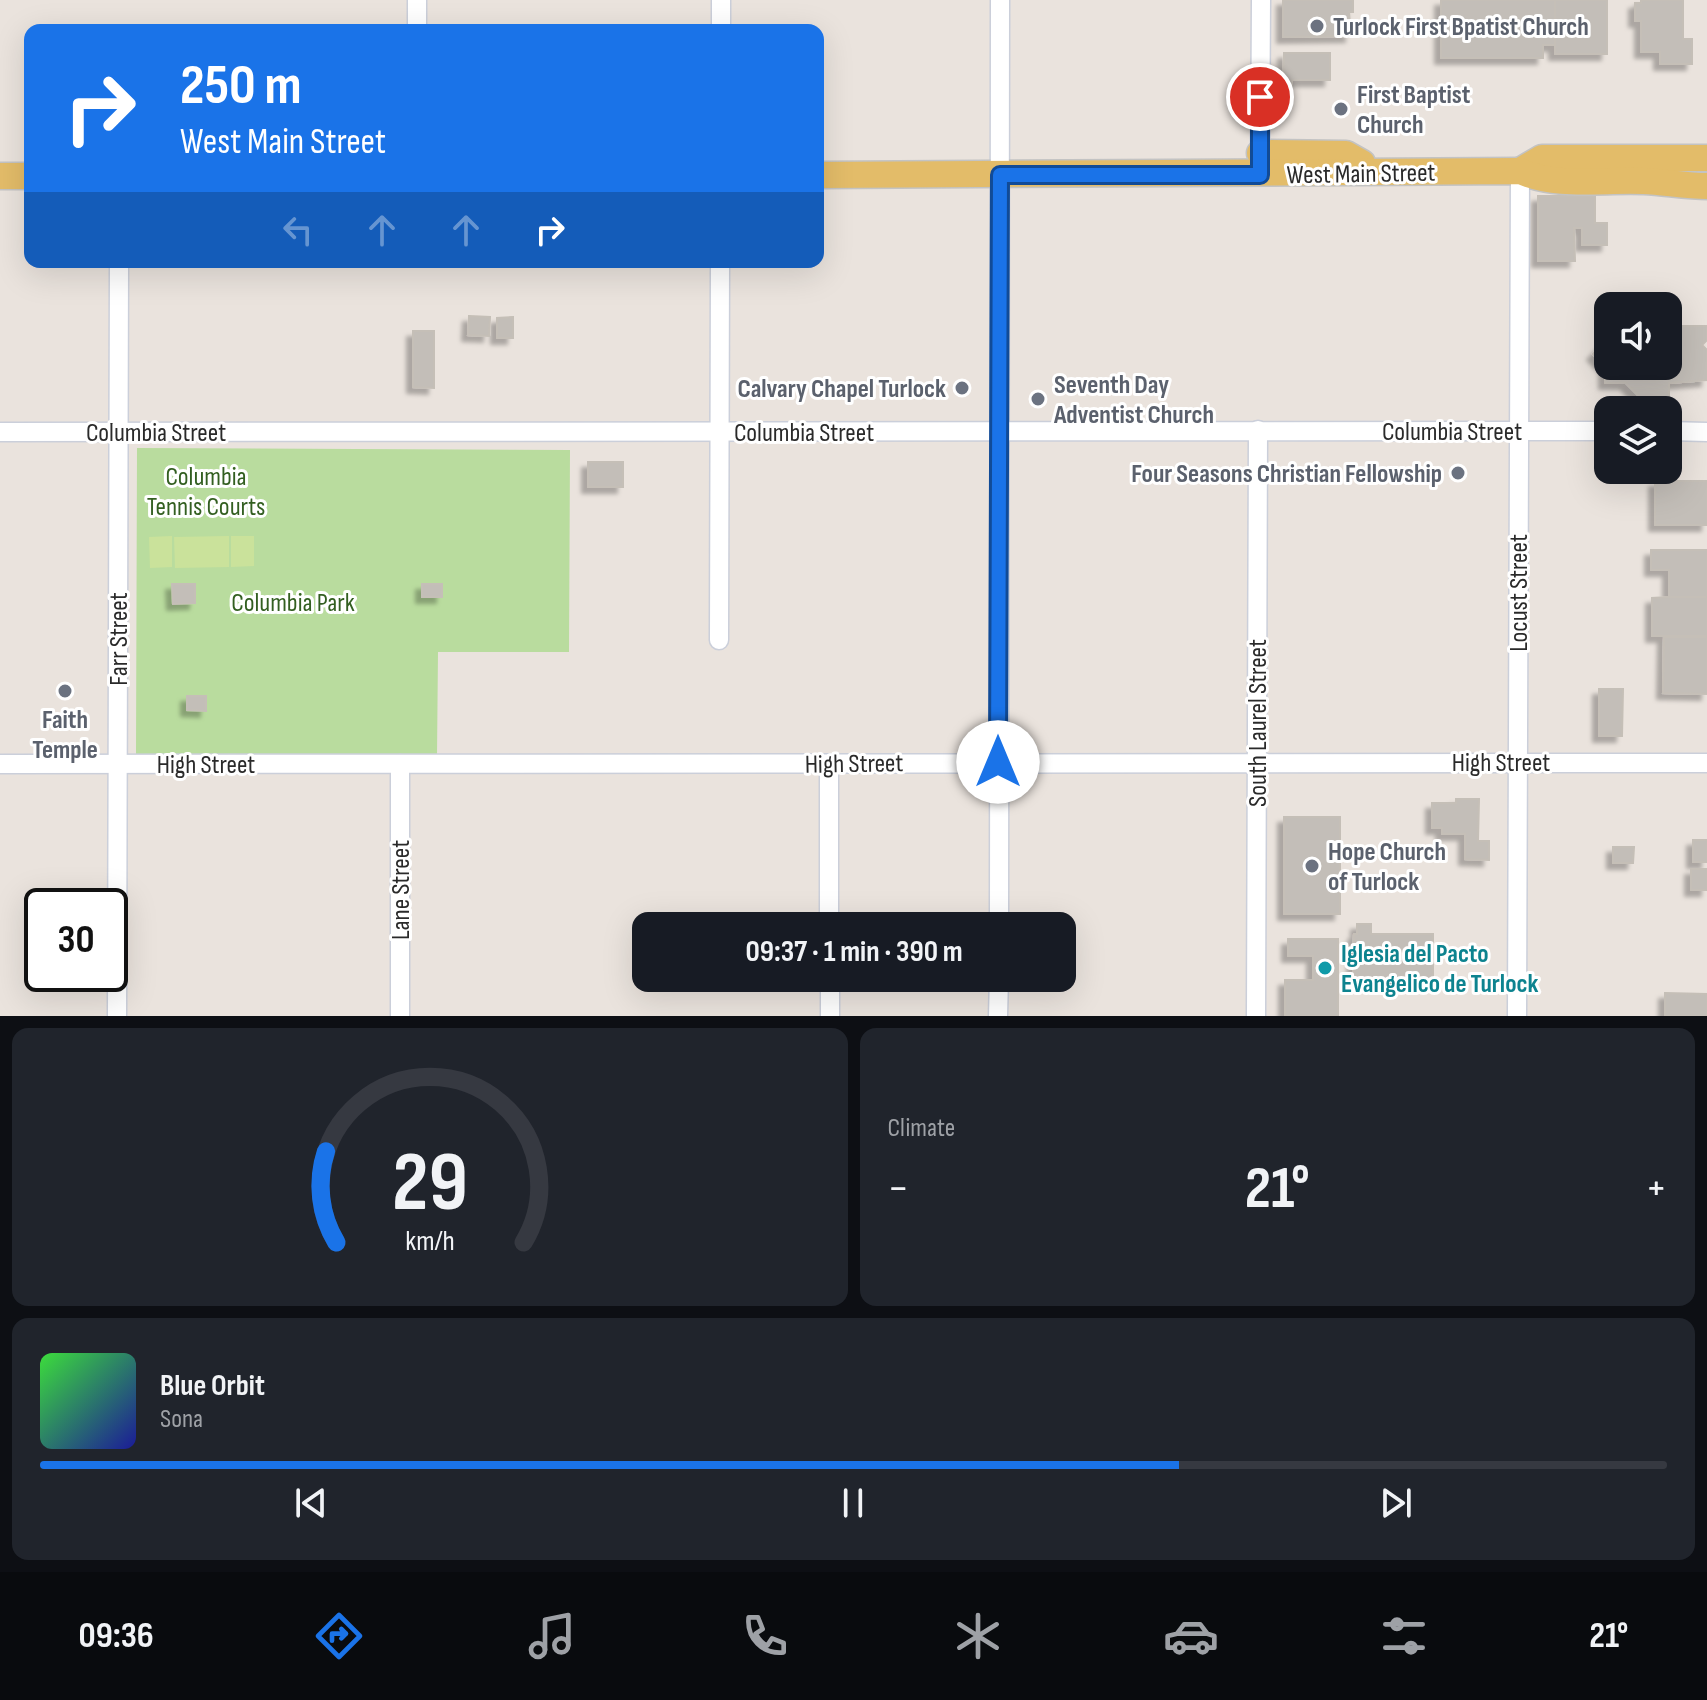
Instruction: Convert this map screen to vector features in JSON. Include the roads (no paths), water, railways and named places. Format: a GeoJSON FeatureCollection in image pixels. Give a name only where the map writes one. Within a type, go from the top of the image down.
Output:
{"type":"FeatureCollection","features":[{"type":"Feature","properties":{"kind":"main road","name":"West Main Street"},"geometry":{"type":"LineString","coordinates":[[1520,171],[1542,158],[1707,158]]}},
{"type":"Feature","properties":{"kind":"main road","name":"West Main Street"},"geometry":{"type":"LineString","coordinates":[[824,175],[1000,175],[1260,164],[1375,171],[1520,171],[1542,181],[1648,181],[1673,186],[1707,186]]}},
{"type":"Feature","properties":{"kind":"main road"},"geometry":{"type":"LineString","coordinates":[[0,176],[24,176]]}},
{"type":"Feature","properties":{"kind":"street"},"geometry":{"type":"LineString","coordinates":[[417,0],[417,24]]}},
{"type":"Feature","properties":{"kind":"street"},"geometry":{"type":"LineString","coordinates":[[721,0],[721,24]]}},
{"type":"Feature","properties":{"kind":"street"},"geometry":{"type":"LineString","coordinates":[[999,912],[1000,0]]}},
{"type":"Feature","properties":{"kind":"street"},"geometry":{"type":"LineString","coordinates":[[1260,164],[1261,0]]}},
{"type":"Feature","properties":{"kind":"street","name":"Locust Street"},"geometry":{"type":"LineString","coordinates":[[1517,1016],[1520,171]]}},
{"type":"Feature","properties":{"kind":"street","name":"Farr Street"},"geometry":{"type":"LineString","coordinates":[[117,1016],[119,268]]}},
{"type":"Feature","properties":{"kind":"street"},"geometry":{"type":"LineString","coordinates":[[719,640],[720,268]]}},
{"type":"Feature","properties":{"kind":"street","name":"South Laurel Street"},"geometry":{"type":"LineString","coordinates":[[1256,1016],[1258,430]]}},
{"type":"Feature","properties":{"kind":"street","name":"Columbia Street"},"geometry":{"type":"LineString","coordinates":[[0,432],[1594,431]]}},
{"type":"Feature","properties":{"kind":"street"},"geometry":{"type":"LineString","coordinates":[[1682,431],[1707,432]]}},
{"type":"Feature","properties":{"kind":"street","name":"High Street"},"geometry":{"type":"LineString","coordinates":[[0,764],[1707,763]]}},
{"type":"Feature","properties":{"kind":"street","name":"Lane Street"},"geometry":{"type":"LineString","coordinates":[[400,764],[400,1016]]}},
{"type":"Feature","properties":{"kind":"street"},"geometry":{"type":"LineString","coordinates":[[829,764],[829,912]]}},
{"type":"Feature","properties":{"kind":"street"},"geometry":{"type":"LineString","coordinates":[[830,992],[830,1016]]}},
{"type":"Feature","properties":{"kind":"street"},"geometry":{"type":"LineString","coordinates":[[998,1016],[999,992]]}},
{"type":"Feature","properties":{"kind":"place","name":"Turlock First Bpatist Church"},"geometry":{"type":"Point","coordinates":[1317,26]}},
{"type":"Feature","properties":{"kind":"place","name":"First Baptist Church"},"geometry":{"type":"Point","coordinates":[1341,109]}},
{"type":"Feature","properties":{"kind":"place","name":"Calvary Chapel Turlock"},"geometry":{"type":"Point","coordinates":[962,388]}},
{"type":"Feature","properties":{"kind":"place","name":"Seventh Day Adventist Church"},"geometry":{"type":"Point","coordinates":[1038,399]}},
{"type":"Feature","properties":{"kind":"place","name":"Four Seasons Christian Fellowship"},"geometry":{"type":"Point","coordinates":[1458,473]}},
{"type":"Feature","properties":{"kind":"place","name":"Faith Temple"},"geometry":{"type":"Point","coordinates":[65,691]}},
{"type":"Feature","properties":{"kind":"place","name":"Hope Church of Turlock"},"geometry":{"type":"Point","coordinates":[1312,866]}},
{"type":"Feature","properties":{"kind":"place","name":"Iglesia del Pacto Evangelico de Turlock"},"geometry":{"type":"Point","coordinates":[1325,968]}},
{"type":"Feature","properties":{"kind":"park label","name":"Columbia Tennis Courts"},"geometry":{"type":"Point","coordinates":[206,491]}},
{"type":"Feature","properties":{"kind":"park label","name":"Columbia Park"},"geometry":{"type":"Point","coordinates":[293,602]}}]}
